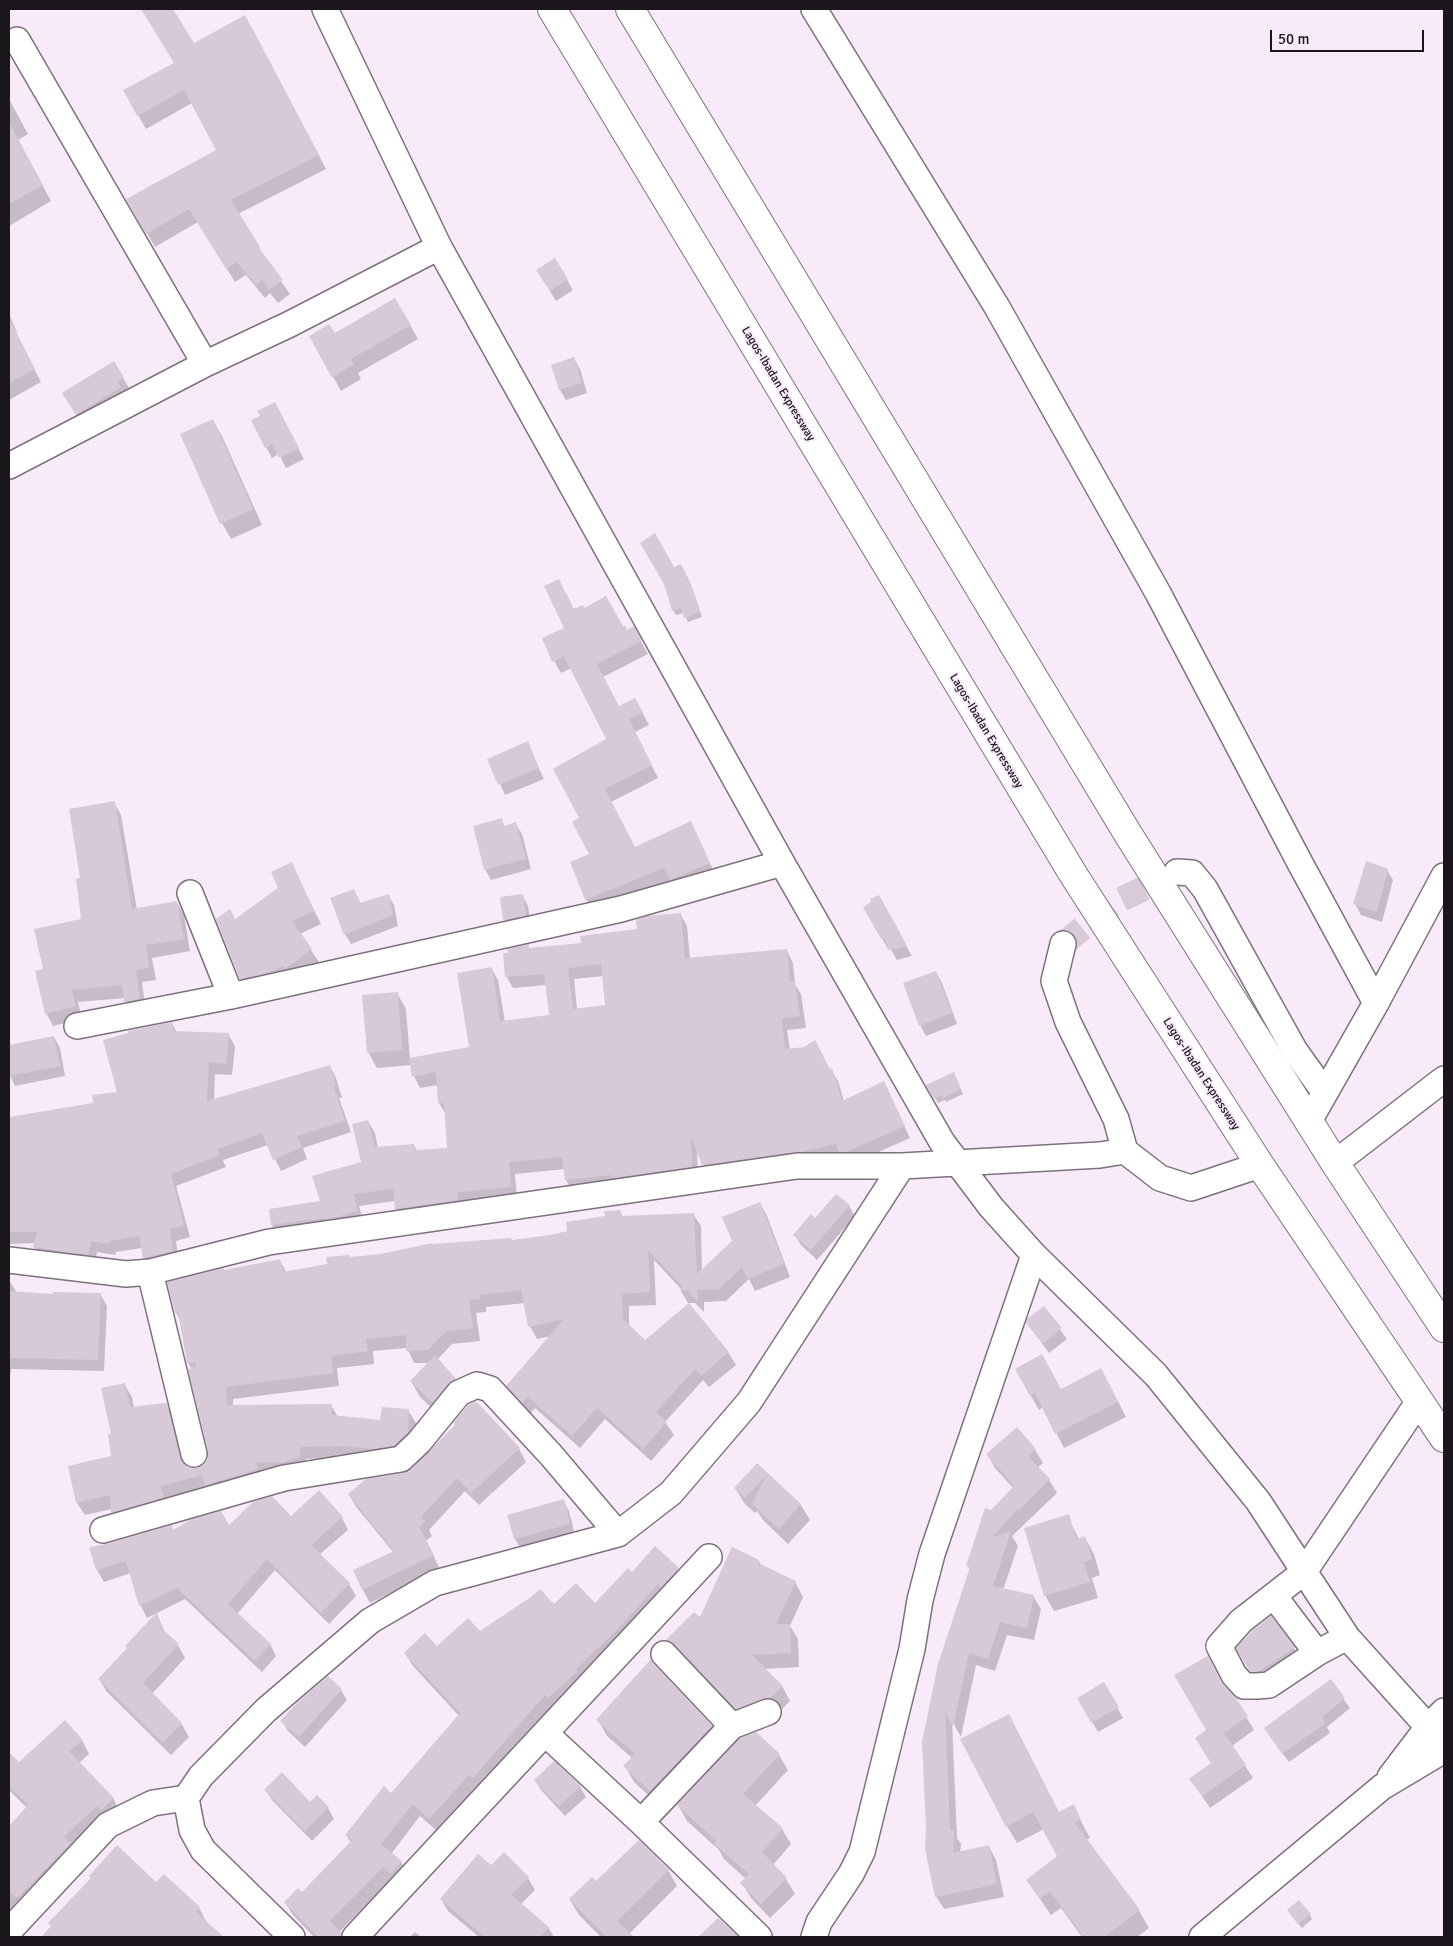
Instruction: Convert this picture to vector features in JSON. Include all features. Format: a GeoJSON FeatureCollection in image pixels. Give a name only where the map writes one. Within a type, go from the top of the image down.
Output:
{"type":"FeatureCollection","features":[{"type":"Feature","properties":{"kind":"highway","name":"Lagos-Ibadan Expressway"},"geometry":{"type":"LineString","coordinates":[[552,9],[1072,874],[1260,1165],[1444,1438]]}},
{"type":"Feature","properties":{"kind":"highway"},"geometry":{"type":"LineString","coordinates":[[630,9],[1128,834],[1335,1163],[1444,1328]]}},
{"type":"Feature","properties":{"kind":"street"},"geometry":{"type":"LineString","coordinates":[[325,9],[439,247],[782,863],[942,1142],[991,1207],[1034,1255],[1156,1375],[1258,1501],[1347,1637],[1436,1719],[1444,1749],[1382,1787],[1202,1937]]}},
{"type":"Feature","properties":{"kind":"street"},"geometry":{"type":"LineString","coordinates":[[814,9],[992,299],[1026,359],[1158,593],[1376,1003]]}},
{"type":"Feature","properties":{"kind":"street"},"geometry":{"type":"LineString","coordinates":[[17,40],[205,364]]}},
{"type":"Feature","properties":{"kind":"street"},"geometry":{"type":"LineString","coordinates":[[9,466],[205,364],[290,324],[439,247]]}},
{"type":"Feature","properties":{"kind":"street"},"geometry":{"type":"LineString","coordinates":[[77,1026],[231,996],[621,909],[782,863]]}},
{"type":"Feature","properties":{"kind":"street"},"geometry":{"type":"LineString","coordinates":[[1177,872],[1192,873],[1205,889],[1295,1051],[1325,1093]]}},
{"type":"Feature","properties":{"kind":"street"},"geometry":{"type":"LineString","coordinates":[[1309,1121],[1376,1003],[1444,876]]}},
{"type":"Feature","properties":{"kind":"street"},"geometry":{"type":"LineString","coordinates":[[190,893],[231,996]]}},
{"type":"Feature","properties":{"kind":"street"},"geometry":{"type":"LineString","coordinates":[[1063,944],[1054,981],[1068,1022],[1116,1120],[1125,1151],[1160,1178],[1191,1188],[1260,1165]]}},
{"type":"Feature","properties":{"kind":"street"},"geometry":{"type":"LineString","coordinates":[[1335,1163],[1440,1090]]}},
{"type":"Feature","properties":{"kind":"street"},"geometry":{"type":"LineString","coordinates":[[9,1260],[126,1274],[150,1272],[269,1242],[797,1166],[902,1166],[956,1161],[1100,1155],[1125,1151]]}},
{"type":"Feature","properties":{"kind":"street"},"geometry":{"type":"LineString","coordinates":[[292,1937],[203,1850],[192,1830],[186,1798],[201,1776],[266,1710],[370,1621],[435,1583],[618,1534],[671,1493],[749,1402],[902,1166]]}},
{"type":"Feature","properties":{"kind":"street"},"geometry":{"type":"LineString","coordinates":[[814,1937],[819,1922],[851,1874],[862,1852],[912,1649],[920,1600],[932,1554],[1034,1255]]}},
{"type":"Feature","properties":{"kind":"street"},"geometry":{"type":"LineString","coordinates":[[150,1272],[194,1454]]}},
{"type":"Feature","properties":{"kind":"street"},"geometry":{"type":"LineString","coordinates":[[103,1530],[284,1478],[401,1459],[419,1442],[459,1393],[477,1385],[490,1389],[551,1455],[618,1534]]}},
{"type":"Feature","properties":{"kind":"street"},"geometry":{"type":"LineString","coordinates":[[1347,1637],[1317,1653],[1269,1685],[1244,1686],[1234,1675],[1219,1646],[1241,1621],[1304,1572],[1419,1401]]}},
{"type":"Feature","properties":{"kind":"street"},"geometry":{"type":"LineString","coordinates":[[355,1937],[709,1557]]}},
{"type":"Feature","properties":{"kind":"street"},"geometry":{"type":"LineString","coordinates":[[1274,1596],[1317,1653]]}},
{"type":"Feature","properties":{"kind":"street"},"geometry":{"type":"LineString","coordinates":[[664,1654],[732,1726]]}},
{"type":"Feature","properties":{"kind":"street"},"geometry":{"type":"LineString","coordinates":[[641,1822],[732,1726],[768,1712]]}},
{"type":"Feature","properties":{"kind":"street"},"geometry":{"type":"LineString","coordinates":[[1382,1787],[1436,1719]]}},
{"type":"Feature","properties":{"kind":"street"},"geometry":{"type":"LineString","coordinates":[[546,1734],[641,1822],[759,1937]]}},
{"type":"Feature","properties":{"kind":"street"},"geometry":{"type":"LineString","coordinates":[[9,1931],[108,1826],[153,1803],[186,1798]]}},
{"type":"Feature","properties":{"kind":"building"},"geometry":{"type":"Polygon","coordinates":[[[141,9],[173,9],[194,43],[245,15],[319,155],[231,200],[259,248],[283,280],[269,290],[262,280],[256,285],[237,262],[226,269],[189,209],[146,234],[126,199],[216,150],[184,90],[137,116],[123,90],[174,63],[141,9]]]}},
{"type":"Feature","properties":{"kind":"building"},"geometry":{"type":"Polygon","coordinates":[[[9,122],[43,185],[9,204],[9,122]]]}},
{"type":"Feature","properties":{"kind":"building"},"geometry":{"type":"Polygon","coordinates":[[[555,258],[568,279],[550,291],[536,270],[555,258]]]}},
{"type":"Feature","properties":{"kind":"building"},"geometry":{"type":"Polygon","coordinates":[[[395,298],[411,325],[351,359],[354,364],[332,378],[309,336],[329,324],[335,333],[395,298]]]}},
{"type":"Feature","properties":{"kind":"building"},"geometry":{"type":"Polygon","coordinates":[[[9,318],[35,369],[9,383],[9,318]]]}},
{"type":"Feature","properties":{"kind":"building"},"geometry":{"type":"Polygon","coordinates":[[[574,357],[582,383],[559,390],[551,365],[574,357]]]}},
{"type":"Feature","properties":{"kind":"building"},"geometry":{"type":"Polygon","coordinates":[[[114,361],[124,377],[117,382],[121,387],[76,415],[62,393],[114,361]]]}},
{"type":"Feature","properties":{"kind":"building"},"geometry":{"type":"Polygon","coordinates":[[[275,402],[299,448],[279,458],[272,444],[265,448],[251,420],[260,416],[257,411],[275,402]]]}},
{"type":"Feature","properties":{"kind":"building"},"geometry":{"type":"Polygon","coordinates":[[[213,419],[253,509],[220,524],[180,434],[213,419]]]}},
{"type":"Feature","properties":{"kind":"building"},"geometry":{"type":"Polygon","coordinates":[[[655,533],[674,567],[681,564],[691,584],[700,612],[684,618],[681,608],[672,611],[664,584],[640,543],[655,533]]]}},
{"type":"Feature","properties":{"kind":"building"},"geometry":{"type":"Polygon","coordinates":[[[559,579],[573,609],[583,605],[584,608],[606,596],[623,626],[627,630],[634,626],[642,641],[597,664],[619,706],[635,698],[643,712],[629,719],[652,765],[605,789],[635,847],[691,821],[710,863],[670,880],[664,868],[585,900],[570,862],[589,854],[572,822],[579,818],[553,769],[606,739],[564,656],[552,662],[542,638],[564,628],[544,586],[559,579]]]}},
{"type":"Feature","properties":{"kind":"building"},"geometry":{"type":"Polygon","coordinates":[[[528,741],[539,768],[498,785],[487,759],[528,741]]]}},
{"type":"Feature","properties":{"kind":"building"},"geometry":{"type":"Polygon","coordinates":[[[115,801],[132,909],[177,901],[184,939],[146,945],[149,968],[136,970],[140,999],[124,1002],[122,985],[72,990],[76,1006],[45,1014],[35,971],[43,969],[34,929],[81,919],[76,879],[80,878],[69,809],[115,801]]]}},
{"type":"Feature","properties":{"kind":"building"},"geometry":{"type":"Polygon","coordinates":[[[502,818],[504,826],[516,822],[526,859],[484,870],[473,826],[502,818]]]}},
{"type":"Feature","properties":{"kind":"building"},"geometry":{"type":"Polygon","coordinates":[[[1366,861],[1388,869],[1377,912],[1353,904],[1366,861]]]}},
{"type":"Feature","properties":{"kind":"building"},"geometry":{"type":"Polygon","coordinates":[[[292,862],[314,911],[292,921],[312,949],[285,969],[283,966],[264,974],[240,979],[216,919],[230,909],[235,919],[278,888],[271,872],[292,862]]]}},
{"type":"Feature","properties":{"kind":"building"},"geometry":{"type":"Polygon","coordinates":[[[354,889],[360,903],[389,894],[393,915],[344,935],[330,898],[354,889]]]}},
{"type":"Feature","properties":{"kind":"building"},"geometry":{"type":"Polygon","coordinates":[[[523,894],[526,916],[503,920],[500,897],[523,894]]]}},
{"type":"Feature","properties":{"kind":"building"},"geometry":{"type":"Polygon","coordinates":[[[879,895],[907,946],[889,950],[884,938],[881,939],[863,907],[871,902],[870,899],[879,895]]]}},
{"type":"Feature","properties":{"kind":"building"},"geometry":{"type":"Polygon","coordinates":[[[681,913],[685,958],[787,949],[790,982],[795,981],[800,1016],[782,1019],[785,1049],[804,1047],[815,1040],[830,1069],[832,1068],[842,1101],[884,1081],[905,1126],[846,1152],[839,1152],[836,1144],[800,1152],[702,1165],[691,1136],[692,1167],[612,1178],[612,1175],[565,1180],[562,1157],[509,1162],[511,1187],[458,1192],[458,1200],[395,1209],[393,1189],[354,1194],[358,1211],[333,1218],[271,1225],[269,1209],[320,1201],[312,1176],[361,1162],[352,1124],[368,1120],[375,1147],[414,1144],[415,1150],[447,1148],[444,1103],[438,1103],[436,1072],[412,1077],[409,1058],[469,1047],[457,973],[492,967],[500,1021],[549,1015],[544,974],[505,977],[503,953],[508,953],[507,949],[529,944],[529,948],[581,943],[580,936],[637,929],[636,920],[647,916],[681,913]],[[601,964],[568,968],[573,1009],[605,1005],[601,964]]]}},
{"type":"Feature","properties":{"kind":"building"},"geometry":{"type":"Polygon","coordinates":[[[936,971],[952,1013],[919,1026],[903,983],[936,971]]]}},
{"type":"Feature","properties":{"kind":"building"},"geometry":{"type":"Polygon","coordinates":[[[398,992],[402,1050],[367,1053],[362,995],[398,992]]]}},
{"type":"Feature","properties":{"kind":"building"},"geometry":{"type":"Polygon","coordinates":[[[172,1022],[174,1031],[229,1033],[226,1064],[209,1062],[207,1101],[330,1065],[336,1086],[334,1087],[345,1121],[297,1136],[302,1147],[273,1160],[262,1133],[217,1149],[220,1155],[171,1174],[184,1226],[170,1229],[173,1251],[143,1258],[139,1236],[110,1241],[109,1244],[91,1241],[88,1255],[33,1247],[37,1232],[9,1232],[9,1117],[93,1103],[92,1095],[117,1092],[103,1040],[128,1033],[128,1031],[172,1022]]]}},
{"type":"Feature","properties":{"kind":"building"},"geometry":{"type":"Polygon","coordinates":[[[54,1036],[60,1066],[9,1076],[9,1045],[54,1036]]]}},
{"type":"Feature","properties":{"kind":"building"},"geometry":{"type":"Polygon","coordinates":[[[954,1072],[961,1089],[943,1098],[942,1095],[934,1099],[926,1085],[954,1072]]]}},
{"type":"Feature","properties":{"kind":"building"},"geometry":{"type":"Polygon","coordinates":[[[836,1194],[850,1205],[811,1250],[793,1235],[811,1214],[815,1218],[836,1194]]]}},
{"type":"Feature","properties":{"kind":"building"},"geometry":{"type":"Polygon","coordinates":[[[760,1202],[784,1264],[747,1279],[742,1267],[719,1289],[697,1290],[698,1302],[687,1290],[679,1291],[683,1287],[648,1250],[650,1292],[622,1294],[623,1319],[645,1340],[689,1303],[729,1352],[701,1376],[695,1369],[656,1412],[667,1422],[643,1449],[597,1408],[572,1436],[528,1397],[522,1403],[506,1386],[564,1319],[528,1327],[521,1290],[479,1295],[480,1299],[469,1300],[473,1328],[445,1332],[428,1350],[406,1351],[406,1335],[366,1339],[368,1351],[331,1356],[333,1373],[226,1387],[227,1405],[332,1404],[332,1415],[380,1420],[382,1407],[409,1409],[408,1433],[394,1446],[373,1449],[346,1446],[300,1447],[300,1457],[281,1463],[256,1462],[258,1469],[205,1485],[202,1475],[161,1486],[164,1498],[111,1513],[110,1495],[76,1503],[68,1466],[111,1456],[108,1434],[111,1434],[101,1388],[125,1383],[130,1407],[167,1403],[183,1464],[189,1468],[197,1468],[204,1465],[208,1459],[208,1451],[188,1369],[196,1367],[196,1363],[187,1363],[178,1312],[175,1313],[167,1282],[224,1268],[224,1270],[280,1259],[283,1272],[327,1264],[326,1257],[381,1254],[432,1243],[511,1238],[512,1240],[551,1235],[567,1231],[566,1222],[605,1216],[604,1211],[621,1210],[621,1216],[694,1213],[697,1274],[732,1241],[722,1217],[760,1202]]]}},
{"type":"Feature","properties":{"kind":"building"},"geometry":{"type":"Polygon","coordinates":[[[9,1291],[53,1294],[53,1292],[101,1293],[98,1360],[9,1358],[9,1291]]]}},
{"type":"Feature","properties":{"kind":"building"},"geometry":{"type":"Polygon","coordinates":[[[1044,1306],[1062,1328],[1043,1344],[1026,1323],[1027,1319],[1044,1306]]]}},
{"type":"Feature","properties":{"kind":"building"},"geometry":{"type":"Polygon","coordinates":[[[1042,1354],[1061,1389],[1101,1368],[1118,1402],[1055,1434],[1035,1393],[1030,1396],[1015,1369],[1042,1354]]]}},
{"type":"Feature","properties":{"kind":"building"},"geometry":{"type":"Polygon","coordinates":[[[435,1355],[456,1379],[448,1384],[433,1403],[410,1381],[435,1355]]]}},
{"type":"Feature","properties":{"kind":"building"},"geometry":{"type":"Polygon","coordinates":[[[476,1401],[520,1448],[471,1493],[457,1478],[421,1517],[425,1522],[419,1527],[434,1555],[362,1590],[353,1570],[394,1551],[348,1494],[366,1479],[403,1473],[411,1469],[455,1425],[453,1423],[468,1405],[476,1401]]]}},
{"type":"Feature","properties":{"kind":"building"},"geometry":{"type":"Polygon","coordinates":[[[1017,1427],[1036,1449],[1028,1456],[1050,1479],[992,1537],[1011,1531],[993,1586],[1034,1595],[1027,1628],[1000,1622],[988,1659],[969,1653],[953,1727],[945,1711],[950,1830],[954,1830],[953,1853],[989,1845],[997,1884],[935,1897],[925,1849],[926,1829],[922,1742],[938,1664],[970,1567],[966,1566],[985,1508],[991,1510],[1014,1486],[986,1454],[1017,1427]]]}},
{"type":"Feature","properties":{"kind":"building"},"geometry":{"type":"Polygon","coordinates":[[[757,1463],[801,1504],[779,1529],[752,1504],[765,1477],[745,1498],[734,1488],[757,1463]]]}},
{"type":"Feature","properties":{"kind":"building"},"geometry":{"type":"Polygon","coordinates":[[[319,1490],[343,1517],[311,1545],[350,1583],[321,1613],[267,1559],[228,1604],[271,1644],[255,1661],[177,1588],[139,1606],[126,1561],[96,1570],[89,1547],[107,1544],[172,1525],[173,1530],[192,1519],[221,1511],[229,1525],[253,1502],[272,1496],[291,1516],[319,1490]]]}},
{"type":"Feature","properties":{"kind":"building"},"geometry":{"type":"Polygon","coordinates":[[[564,1499],[570,1524],[514,1539],[507,1515],[564,1499]]]}},
{"type":"Feature","properties":{"kind":"building"},"geometry":{"type":"Polygon","coordinates":[[[1069,1514],[1076,1539],[1085,1536],[1092,1559],[1084,1562],[1090,1582],[1044,1596],[1024,1528],[1069,1514]]]}},
{"type":"Feature","properties":{"kind":"building"},"geometry":{"type":"Polygon","coordinates":[[[655,1546],[679,1568],[661,1587],[658,1584],[619,1628],[576,1669],[578,1671],[548,1698],[545,1695],[473,1778],[469,1775],[429,1819],[413,1804],[381,1844],[402,1861],[391,1874],[383,1867],[330,1921],[342,1933],[341,1937],[318,1937],[284,1902],[298,1888],[302,1892],[352,1840],[345,1835],[384,1786],[391,1793],[460,1713],[404,1653],[425,1633],[437,1646],[468,1618],[480,1631],[540,1589],[554,1604],[576,1583],[595,1603],[628,1568],[632,1572],[655,1546]]]}},
{"type":"Feature","properties":{"kind":"building"},"geometry":{"type":"Polygon","coordinates":[[[732,1547],[759,1560],[758,1563],[796,1581],[776,1624],[790,1624],[791,1653],[752,1655],[783,1686],[771,1698],[736,1709],[674,1644],[666,1640],[694,1612],[700,1617],[732,1547]]]}},
{"type":"Feature","properties":{"kind":"building"},"geometry":{"type":"Polygon","coordinates":[[[157,1612],[162,1629],[179,1644],[143,1683],[182,1723],[163,1743],[98,1679],[127,1648],[125,1646],[157,1612]]]}},
{"type":"Feature","properties":{"kind":"building"},"geometry":{"type":"Polygon","coordinates":[[[1271,1616],[1295,1647],[1258,1672],[1250,1672],[1236,1648],[1251,1632],[1271,1616]]]}},
{"type":"Feature","properties":{"kind":"building"},"geometry":{"type":"Polygon","coordinates":[[[1208,1656],[1221,1682],[1235,1697],[1248,1716],[1224,1733],[1246,1765],[1202,1796],[1189,1779],[1211,1763],[1195,1738],[1206,1730],[1174,1675],[1208,1656]]]}},
{"type":"Feature","properties":{"kind":"building"},"geometry":{"type":"Polygon","coordinates":[[[651,1659],[712,1726],[650,1791],[623,1766],[635,1754],[596,1720],[651,1659]]]}},
{"type":"Feature","properties":{"kind":"building"},"geometry":{"type":"Polygon","coordinates":[[[328,1676],[342,1689],[299,1737],[280,1721],[297,1703],[328,1676]]]}},
{"type":"Feature","properties":{"kind":"building"},"geometry":{"type":"Polygon","coordinates":[[[1331,1679],[1345,1698],[1322,1717],[1326,1723],[1282,1754],[1264,1728],[1331,1679]]]}},
{"type":"Feature","properties":{"kind":"building"},"geometry":{"type":"Polygon","coordinates":[[[1104,1682],[1119,1707],[1091,1723],[1077,1698],[1104,1682]]]}},
{"type":"Feature","properties":{"kind":"building"},"geometry":{"type":"Polygon","coordinates":[[[1009,1714],[1059,1812],[1074,1804],[1081,1820],[1075,1823],[1140,1910],[1104,1937],[1084,1937],[1050,1891],[1040,1899],[1026,1880],[1057,1856],[1033,1812],[1006,1827],[960,1739],[1009,1714]]]}},
{"type":"Feature","properties":{"kind":"building"},"geometry":{"type":"Polygon","coordinates":[[[65,1720],[83,1740],[69,1751],[114,1798],[101,1810],[97,1806],[64,1837],[71,1843],[17,1898],[9,1891],[9,1826],[28,1805],[9,1786],[9,1752],[19,1762],[65,1720]]]}},
{"type":"Feature","properties":{"kind":"building"},"geometry":{"type":"Polygon","coordinates":[[[756,1732],[780,1754],[743,1794],[783,1828],[762,1852],[787,1878],[761,1904],[740,1883],[749,1874],[714,1844],[716,1841],[677,1805],[740,1738],[756,1732]]]}},
{"type":"Feature","properties":{"kind":"building"},"geometry":{"type":"Polygon","coordinates":[[[554,1761],[581,1786],[559,1806],[534,1780],[554,1761]]]}},
{"type":"Feature","properties":{"kind":"building"},"geometry":{"type":"Polygon","coordinates":[[[282,1772],[310,1802],[317,1795],[329,1807],[305,1831],[264,1790],[282,1772]]]}},
{"type":"Feature","properties":{"kind":"building"},"geometry":{"type":"Polygon","coordinates":[[[639,1840],[669,1870],[617,1921],[634,1937],[606,1937],[569,1899],[592,1877],[596,1881],[639,1840]]]}},
{"type":"Feature","properties":{"kind":"building"},"geometry":{"type":"Polygon","coordinates":[[[117,1845],[156,1882],[164,1874],[200,1907],[196,1912],[224,1937],[41,1937],[51,1926],[48,1923],[91,1878],[89,1876],[117,1845]]]}},
{"type":"Feature","properties":{"kind":"building"},"geometry":{"type":"Polygon","coordinates":[[[504,1852],[529,1877],[511,1895],[549,1927],[540,1937],[485,1937],[440,1899],[478,1854],[491,1865],[504,1852]]]}},
{"type":"Feature","properties":{"kind":"building"},"geometry":{"type":"Polygon","coordinates":[[[1299,1900],[1311,1914],[1298,1924],[1287,1910],[1299,1900]]]}},
{"type":"Feature","properties":{"kind":"building"},"geometry":{"type":"Polygon","coordinates":[[[718,1918],[739,1937],[698,1937],[718,1918]]]}},
{"type":"Feature","properties":{"kind":"tunnel"},"geometry":{"type":"LineString","coordinates":[[1063,944],[1114,903],[1177,872]]}}]}
